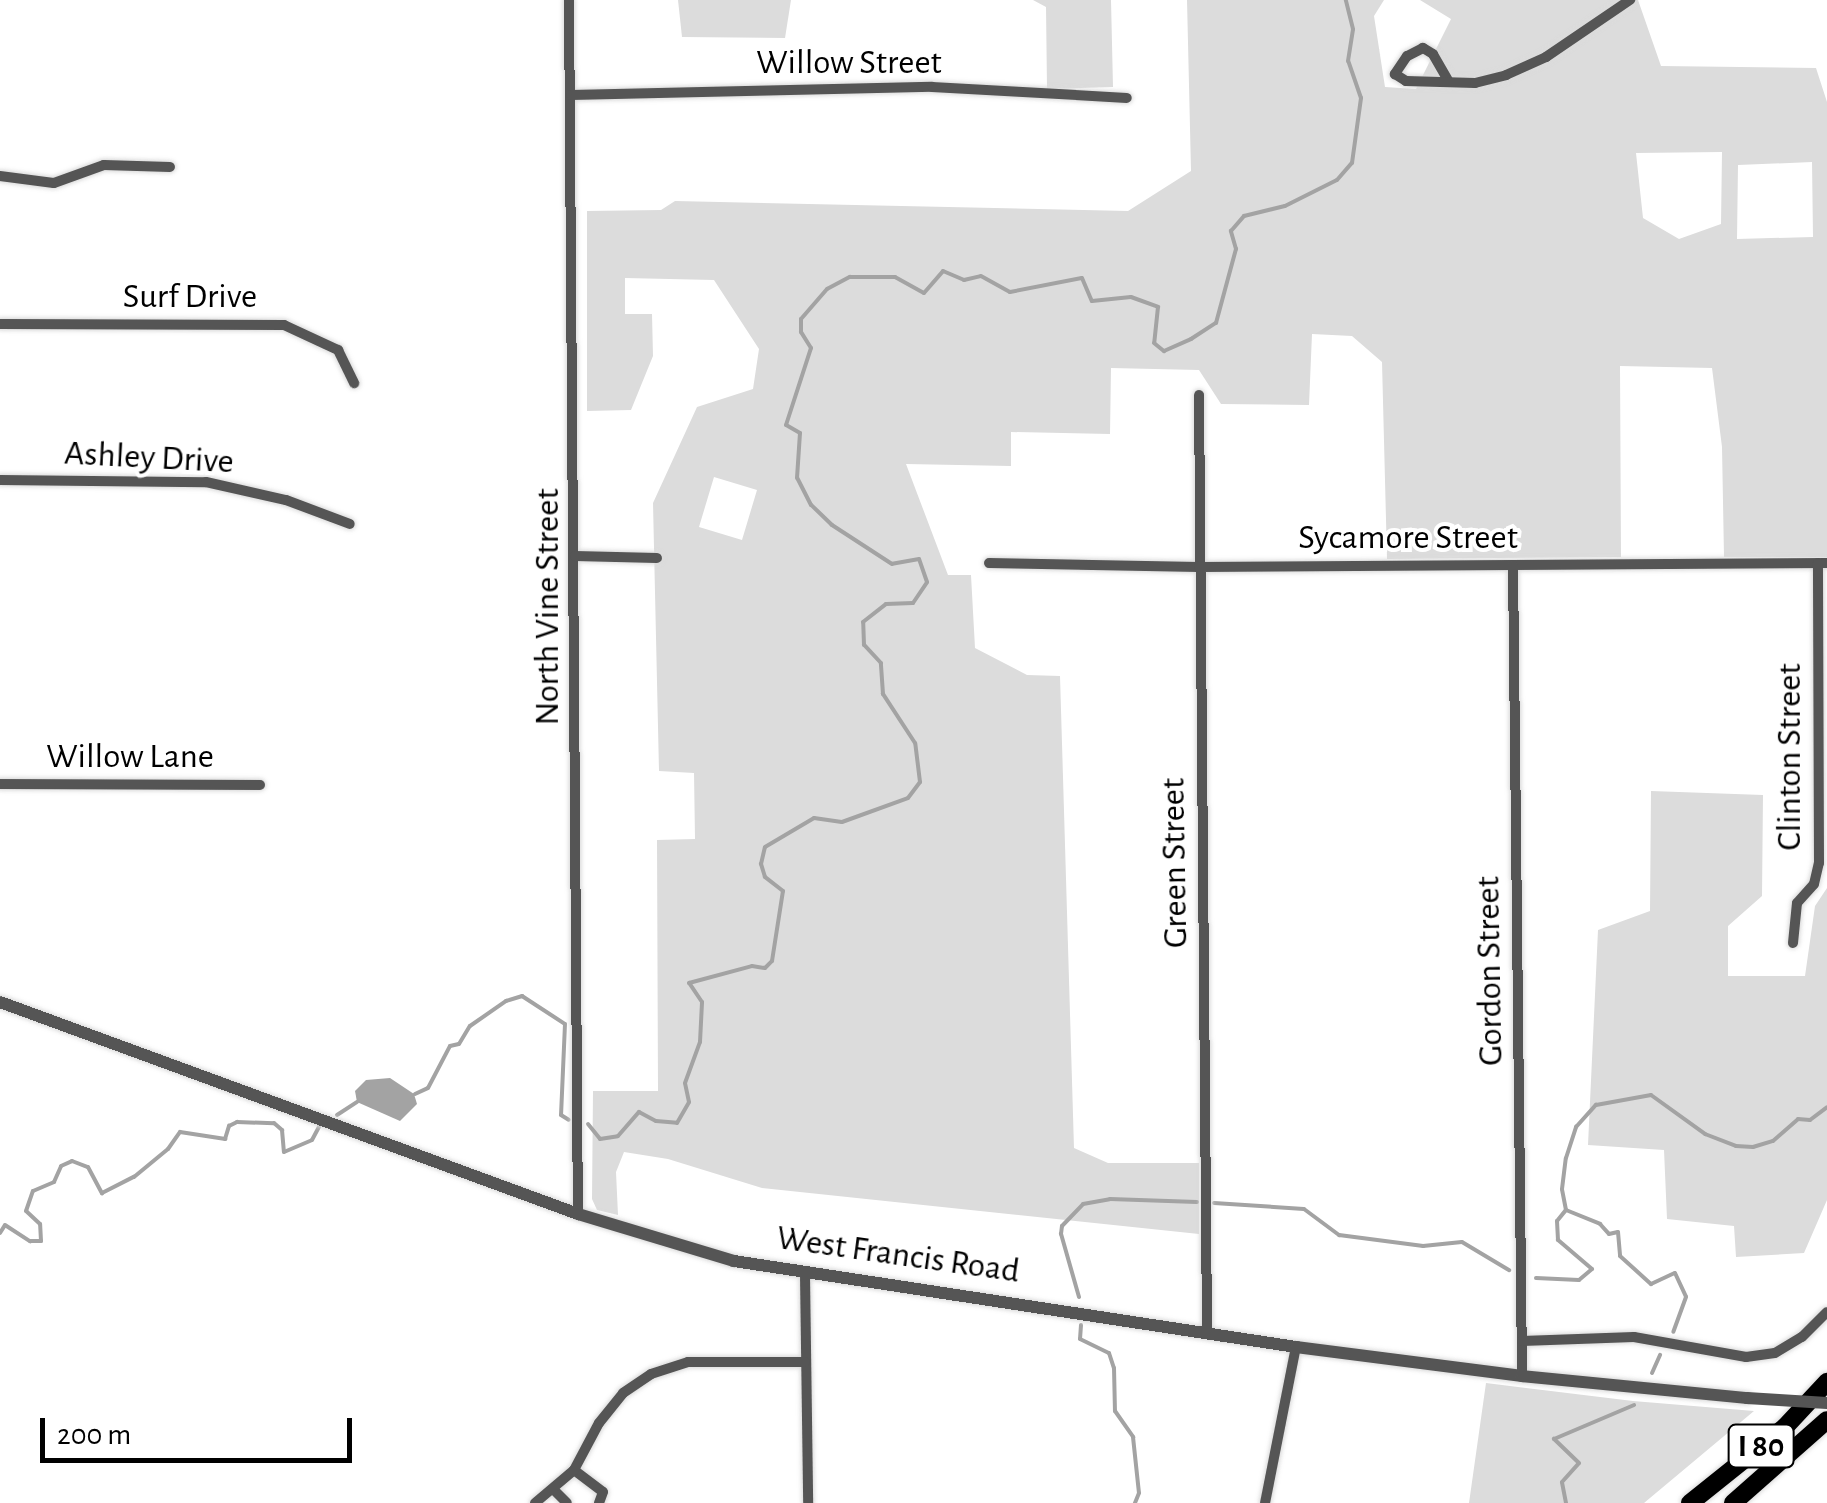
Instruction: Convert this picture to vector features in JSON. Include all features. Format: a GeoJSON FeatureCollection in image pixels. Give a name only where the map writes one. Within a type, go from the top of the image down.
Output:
{"type":"FeatureCollection","features":[{"type":"Feature","properties":{"kind":"highway","name":"I 80"},"geometry":{"type":"LineString","coordinates":[[1690,1503],[1785,1427],[1827,1382]]}},
{"type":"Feature","properties":{"kind":"highway","name":"I 80"},"geometry":{"type":"LineString","coordinates":[[1733,1503],[1827,1420]]}},
{"type":"Feature","properties":{"kind":"street","name":"North Vine Street"},"geometry":{"type":"LineString","coordinates":[[569,0],[578,1214]]}},
{"type":"Feature","properties":{"kind":"street"},"geometry":{"type":"LineString","coordinates":[[1449,82],[1433,54],[1422,48],[1407,56],[1396,74],[1406,81],[1449,82],[1475,82],[1532,64],[1630,0]]}},
{"type":"Feature","properties":{"kind":"street","name":"Willow Street"},"geometry":{"type":"LineString","coordinates":[[571,96],[932,87],[1127,98]]}},
{"type":"Feature","properties":{"kind":"street"},"geometry":{"type":"LineString","coordinates":[[0,176],[54,182],[104,166],[170,167]]}},
{"type":"Feature","properties":{"kind":"street","name":"Surf Drive"},"geometry":{"type":"LineString","coordinates":[[0,324],[284,325],[338,350],[354,382]]}},
{"type":"Feature","properties":{"kind":"street","name":"Green Street"},"geometry":{"type":"LineString","coordinates":[[1199,395],[1207,1330]]}},
{"type":"Feature","properties":{"kind":"street","name":"Ashley Drive"},"geometry":{"type":"LineString","coordinates":[[0,480],[206,482],[286,500],[350,524]]}},
{"type":"Feature","properties":{"kind":"street"},"geometry":{"type":"LineString","coordinates":[[575,556],[657,558]]}},
{"type":"Feature","properties":{"kind":"street","name":"Sycamore Street"},"geometry":{"type":"LineString","coordinates":[[989,563],[1199,567],[1822,563]]}},
{"type":"Feature","properties":{"kind":"street","name":"Clinton Street"},"geometry":{"type":"LineString","coordinates":[[1793,942],[1797,904],[1814,884],[1818,863],[1822,563]]}},
{"type":"Feature","properties":{"kind":"street","name":"Gordon Street"},"geometry":{"type":"LineString","coordinates":[[1513,565],[1522,1376]]}},
{"type":"Feature","properties":{"kind":"street","name":"Willow Lane"},"geometry":{"type":"LineString","coordinates":[[0,784],[260,785]]}},
{"type":"Feature","properties":{"kind":"street","name":"West Francis Road"},"geometry":{"type":"LineString","coordinates":[[0,1002],[578,1214],[655,1240],[806,1275],[1522,1376],[1827,1403]]}},
{"type":"Feature","properties":{"kind":"street"},"geometry":{"type":"LineString","coordinates":[[806,1275],[808,1503]]}},
{"type":"Feature","properties":{"kind":"street"},"geometry":{"type":"LineString","coordinates":[[1522,1341],[1634,1336],[1746,1356],[1775,1353],[1802,1337],[1827,1312]]}},
{"type":"Feature","properties":{"kind":"street"},"geometry":{"type":"LineString","coordinates":[[1265,1503],[1296,1347]]}},
{"type":"Feature","properties":{"kind":"street"},"geometry":{"type":"LineString","coordinates":[[535,1503],[574,1470],[599,1423],[624,1393],[651,1374],[688,1362],[805,1362]]}},
{"type":"Feature","properties":{"kind":"street"},"geometry":{"type":"LineString","coordinates":[[574,1470],[603,1492],[599,1503]]}},
{"type":"Feature","properties":{"kind":"street"},"geometry":{"type":"LineString","coordinates":[[554,1490],[566,1503]]}},
{"type":"Feature","properties":{"kind":"shaded area"},"geometry":{"type":"Polygon","coordinates":[[[678,0],[791,0],[785,38],[682,37],[678,0]]]}},
{"type":"Feature","properties":{"kind":"shaded area"},"geometry":{"type":"Polygon","coordinates":[[[1033,0],[1111,0],[1113,87],[1047,89],[1046,7],[1033,0]]]}},
{"type":"Feature","properties":{"kind":"shaded area"},"geometry":{"type":"Polygon","coordinates":[[[1187,0],[1384,0],[1374,16],[1385,87],[1416,89],[1451,19],[1420,0],[1638,0],[1661,66],[1816,68],[1827,102],[1827,557],[1724,557],[1722,447],[1712,368],[1620,366],[1621,557],[1387,559],[1382,362],[1352,336],[1312,334],[1309,405],[1221,404],[1199,370],[1111,368],[1110,434],[1011,432],[1011,466],[906,464],[948,575],[971,575],[975,648],[1027,675],[1060,676],[1074,1148],[1108,1163],[1199,1163],[1199,1234],[762,1188],[668,1159],[624,1152],[616,1172],[618,1215],[597,1210],[592,1199],[593,1091],[658,1091],[657,840],[695,839],[694,773],[659,771],[653,503],[697,407],[753,389],[759,349],[714,280],[625,278],[625,314],[652,314],[653,356],[631,410],[587,411],[587,211],[661,210],[675,201],[1128,211],[1191,171],[1187,0]],[[1722,152],[1636,153],[1643,218],[1679,239],[1721,224],[1722,152]],[[1812,162],[1738,165],[1737,239],[1813,237],[1812,162]],[[714,477],[699,527],[742,540],[757,490],[714,477]]]}},
{"type":"Feature","properties":{"kind":"shaded area"},"geometry":{"type":"Polygon","coordinates":[[[1651,791],[1763,795],[1762,896],[1728,926],[1728,976],[1805,976],[1815,906],[1827,888],[1827,1200],[1804,1253],[1736,1257],[1734,1226],[1667,1219],[1664,1150],[1588,1145],[1598,930],[1650,911],[1651,791]]]}},
{"type":"Feature","properties":{"kind":"shaded area"},"geometry":{"type":"Polygon","coordinates":[[[390,1078],[414,1094],[417,1104],[400,1121],[357,1102],[355,1091],[366,1080],[390,1078]]]}},
{"type":"Feature","properties":{"kind":"shaded area"},"geometry":{"type":"Polygon","coordinates":[[[1486,1383],[1754,1411],[1644,1503],[1469,1503],[1486,1383]]]}},
{"type":"Feature","properties":{"kind":"waterway"},"geometry":{"type":"LineString","coordinates":[[588,1124],[600,1139],[618,1136],[639,1112],[656,1121],[677,1123],[689,1102],[685,1083],[700,1042],[702,1002],[689,983],[752,966],[765,968],[772,961],[783,891],[765,877],[761,864],[765,847],[814,818],[842,822],[908,798],[920,782],[915,743],[883,694],[881,663],[864,645],[863,622],[886,604],[913,603],[927,582],[919,559],[892,564],[832,525],[811,505],[797,478],[800,433],[786,425],[811,348],[801,332],[801,319],[827,289],[850,277],[895,277],[924,293],[943,271],[964,280],[981,276],[1010,292],[1082,278],[1092,301],[1131,297],[1158,307],[1154,343],[1164,351],[1191,339],[1216,323],[1236,249],[1231,231],[1244,216],[1285,206],[1337,180],[1352,163],[1361,98],[1348,61],[1353,29],[1346,0]]}},
{"type":"Feature","properties":{"kind":"waterway"},"geometry":{"type":"LineString","coordinates":[[415,1094],[428,1088],[450,1046],[459,1044],[470,1026],[506,1001],[522,996],[565,1024],[561,1115],[569,1120]]}},
{"type":"Feature","properties":{"kind":"waterway"},"geometry":{"type":"LineString","coordinates":[[1566,1210],[1562,1189],[1566,1158],[1576,1127],[1596,1105],[1651,1095],[1705,1134],[1736,1146],[1753,1147],[1773,1141],[1798,1119],[1810,1120],[1827,1107]]}},
{"type":"Feature","properties":{"kind":"waterway"},"geometry":{"type":"LineString","coordinates":[[337,1115],[357,1102]]}},
{"type":"Feature","properties":{"kind":"waterway"},"geometry":{"type":"LineString","coordinates":[[0,1233],[5,1225],[30,1241],[41,1241],[40,1224],[26,1211],[33,1191],[54,1182],[61,1166],[72,1161],[88,1167],[102,1193],[134,1177],[168,1149],[180,1132],[225,1139],[229,1126],[237,1122],[274,1123],[282,1130],[284,1152],[312,1140],[320,1125]]}},
{"type":"Feature","properties":{"kind":"waterway"},"geometry":{"type":"LineString","coordinates":[[1079,1297],[1061,1234],[1062,1226],[1083,1204],[1110,1199],[1197,1202]]}},
{"type":"Feature","properties":{"kind":"waterway"},"geometry":{"type":"LineString","coordinates":[[1214,1203],[1304,1209],[1339,1235],[1423,1246],[1462,1242],[1509,1270]]}},
{"type":"Feature","properties":{"kind":"waterway"},"geometry":{"type":"LineString","coordinates":[[1566,1210],[1600,1224],[1609,1234],[1618,1232],[1620,1256],[1651,1284],[1675,1273],[1686,1297],[1673,1332]]}},
{"type":"Feature","properties":{"kind":"waterway"},"geometry":{"type":"LineString","coordinates":[[1536,1278],[1579,1280],[1592,1269],[1558,1240],[1557,1221],[1566,1210]]}},
{"type":"Feature","properties":{"kind":"waterway"},"geometry":{"type":"LineString","coordinates":[[1081,1325],[1080,1339],[1109,1353],[1114,1368],[1115,1411],[1133,1437],[1139,1493],[1135,1503]]}},
{"type":"Feature","properties":{"kind":"waterway"},"geometry":{"type":"LineString","coordinates":[[1652,1373],[1660,1355]]}},
{"type":"Feature","properties":{"kind":"waterway"},"geometry":{"type":"LineString","coordinates":[[1566,1503],[1562,1482],[1579,1463],[1554,1439],[1634,1405]]}}]}
